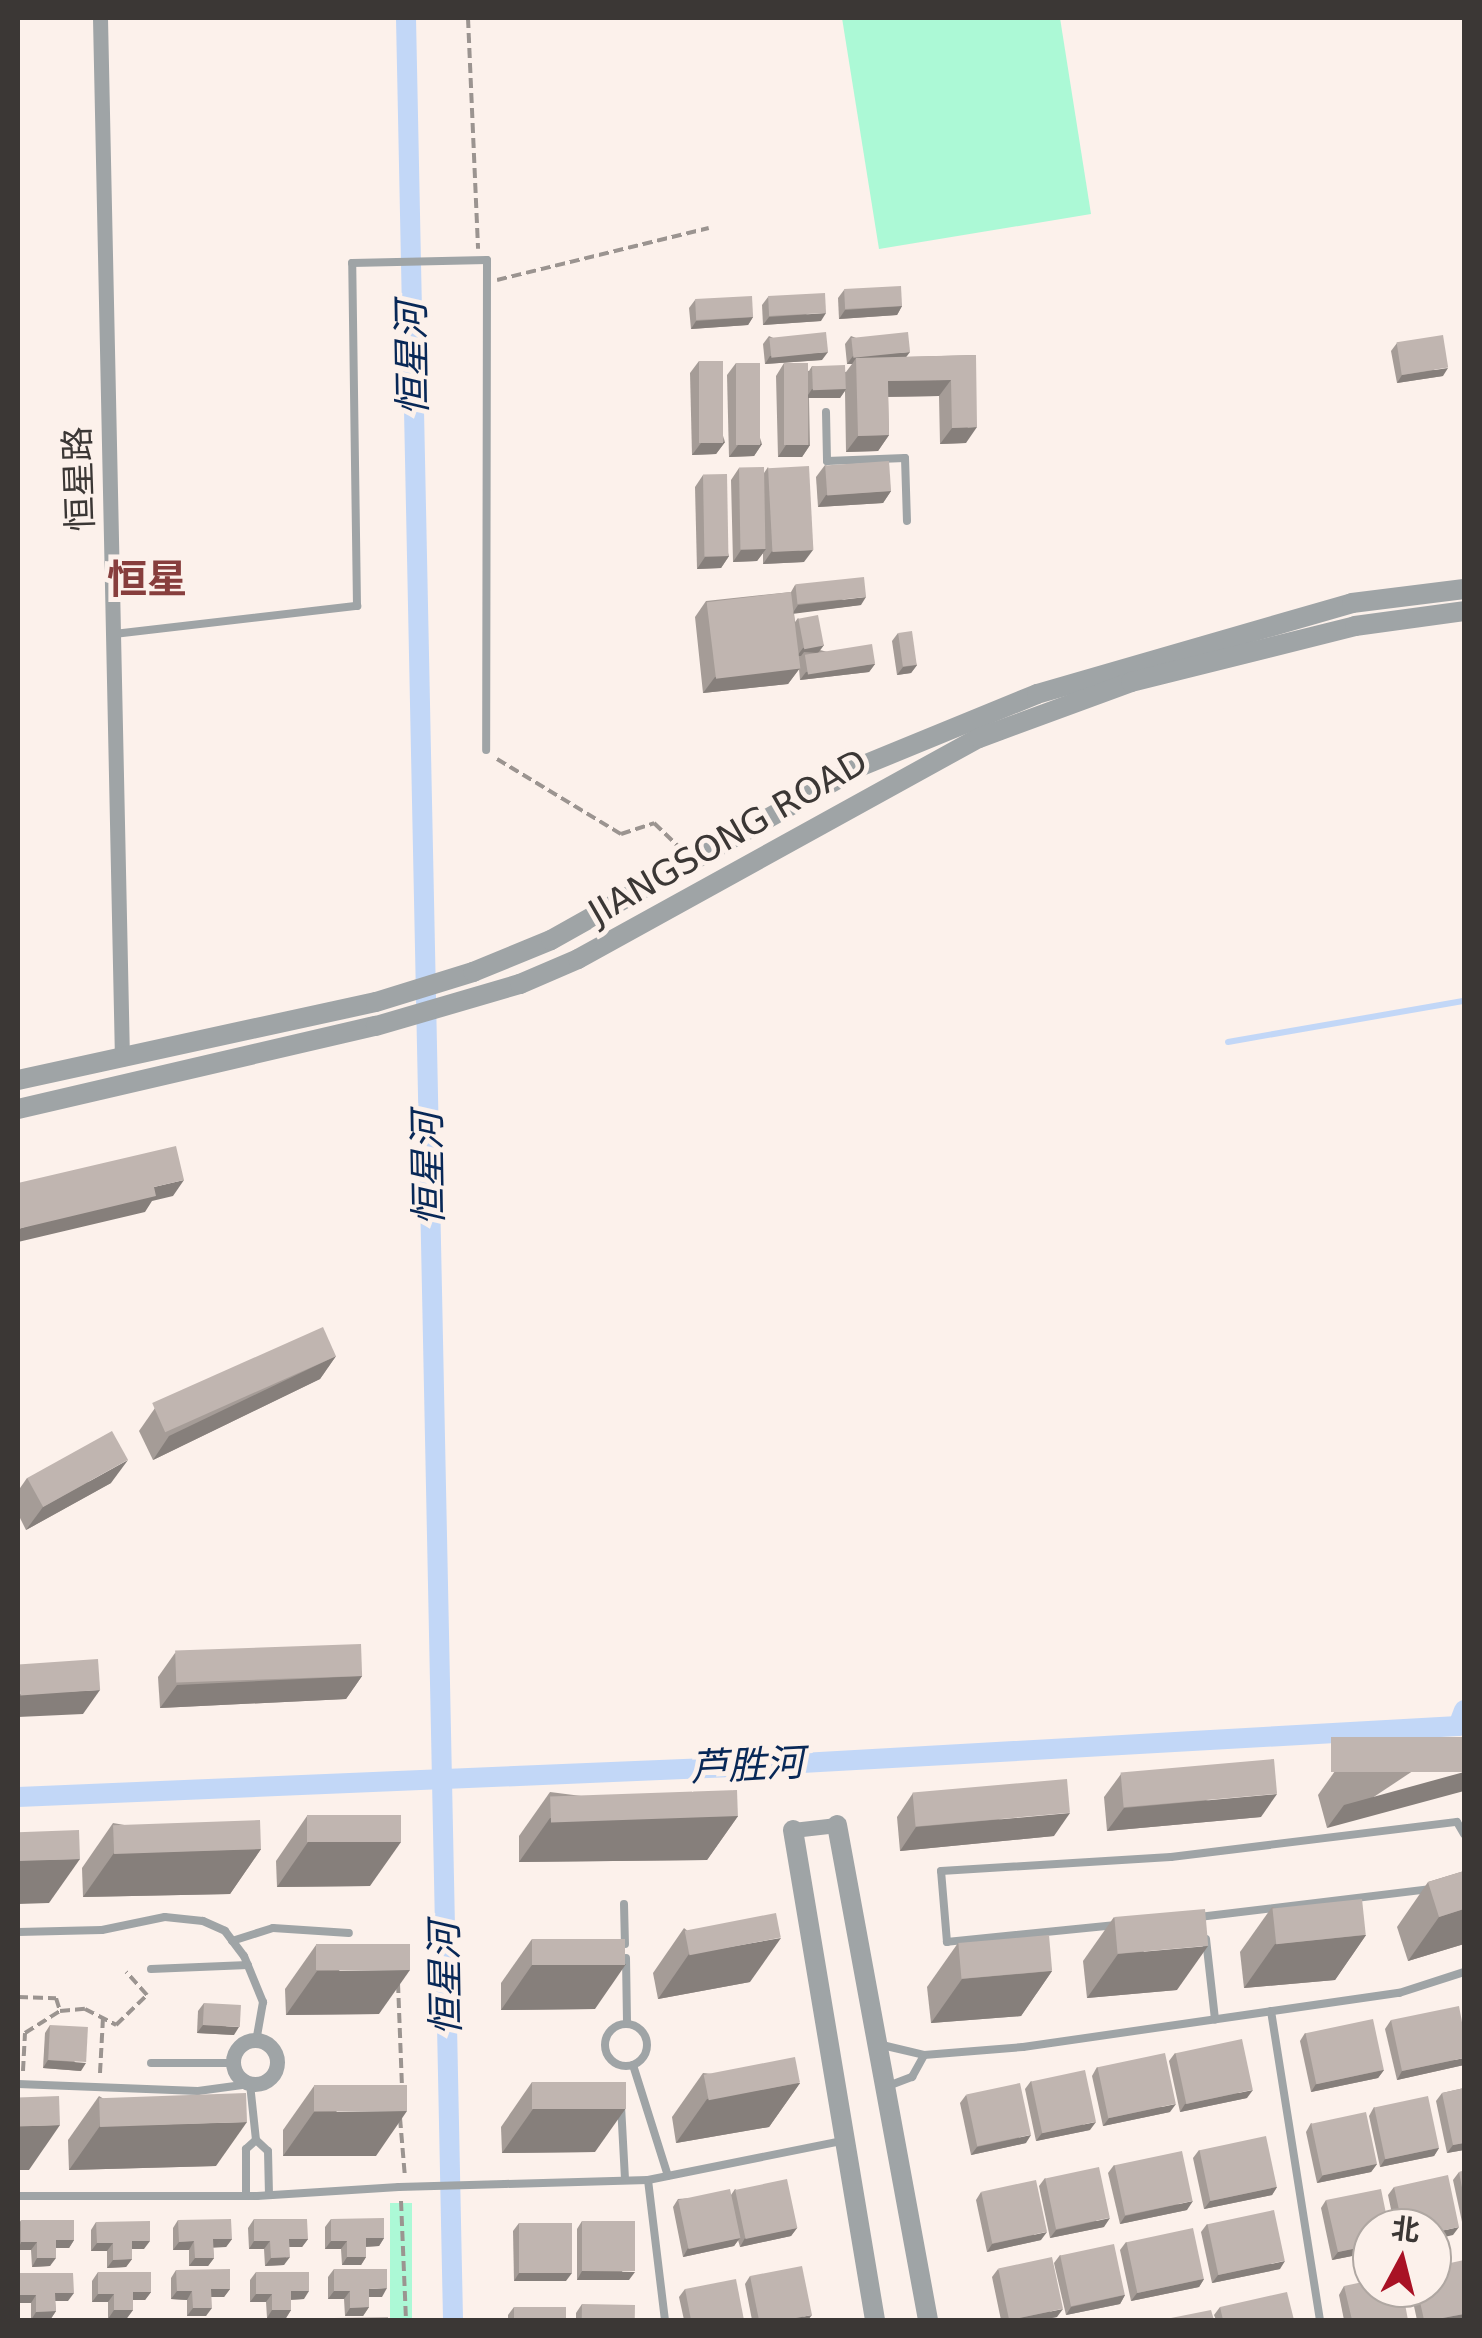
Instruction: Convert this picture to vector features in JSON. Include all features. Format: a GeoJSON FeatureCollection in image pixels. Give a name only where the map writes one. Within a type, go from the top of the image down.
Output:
{"type":"FeatureCollection","features":[{"type":"Feature","properties":{"kind":"street","name":"恒星路"},"geometry":{"type":"LineString","coordinates":[[100,18],[122,1058]]}},
{"type":"Feature","properties":{"kind":"street","name":"JIANGSONG ROAD"},"geometry":{"type":"LineString","coordinates":[[18,1080],[376,1002],[474,972],[551,940],[859,767],[1036,694],[1352,603],[1464,589]]}},
{"type":"Feature","properties":{"kind":"street","name":"JIANGSONG ROAD"},"geometry":{"type":"LineString","coordinates":[[18,1109],[376,1026],[476,998],[578,959],[894,780],[1054,709],[1244,653],[1354,626],[1464,611]]}},
{"type":"Feature","properties":{"kind":"street"},"geometry":{"type":"LineString","coordinates":[[875,2320],[794,1830],[837,1825],[928,2320]]}},
{"type":"Feature","properties":{"kind":"street"},"geometry":{"type":"LineString","coordinates":[[256,2040],[269,2046],[277,2065],[264,2082],[250,2084],[233,2063],[242,2044],[256,2040]]}},
{"type":"Feature","properties":{"kind":"lane"},"geometry":{"type":"LineString","coordinates":[[114,634],[356,606],[352,263],[487,260],[486,750]]}},
{"type":"Feature","properties":{"kind":"lane"},"geometry":{"type":"LineString","coordinates":[[826,412],[827,461],[906,458],[907,521]]}},
{"type":"Feature","properties":{"kind":"lane"},"geometry":{"type":"LineString","coordinates":[[692,859],[702,889]]}},
{"type":"Feature","properties":{"kind":"lane"},"geometry":{"type":"LineString","coordinates":[[1125,1924],[947,1942],[942,1871],[1171,1856],[1457,1822],[1464,1834]]}},
{"type":"Feature","properties":{"kind":"lane"},"geometry":{"type":"LineString","coordinates":[[1184,1918],[1436,1888]]}},
{"type":"Feature","properties":{"kind":"lane"},"geometry":{"type":"LineString","coordinates":[[624,1904],[627,2024],[646,2041],[634,2065],[668,2176]]}},
{"type":"Feature","properties":{"kind":"lane"},"geometry":{"type":"LineString","coordinates":[[1204,1916],[1215,2019]]}},
{"type":"Feature","properties":{"kind":"lane"},"geometry":{"type":"LineString","coordinates":[[18,1932],[102,1930],[165,1917],[203,1921],[232,1941],[248,1965],[263,2002],[256,2040]]}},
{"type":"Feature","properties":{"kind":"lane"},"geometry":{"type":"LineString","coordinates":[[232,1941],[273,1928],[350,1933]]}},
{"type":"Feature","properties":{"kind":"lane"},"geometry":{"type":"LineString","coordinates":[[152,1969],[248,1965]]}},
{"type":"Feature","properties":{"kind":"lane"},"geometry":{"type":"LineString","coordinates":[[877,2044],[924,2055],[1399,1993],[1464,1972]]}},
{"type":"Feature","properties":{"kind":"lane"},"geometry":{"type":"LineString","coordinates":[[1271,2011],[1320,2320]]}},
{"type":"Feature","properties":{"kind":"lane"},"geometry":{"type":"LineString","coordinates":[[625,2180],[619,2065],[604,2044],[614,2027],[627,2024]]}},
{"type":"Feature","properties":{"kind":"lane"},"geometry":{"type":"LineString","coordinates":[[885,2086],[912,2078],[924,2055]]}},
{"type":"Feature","properties":{"kind":"lane"},"geometry":{"type":"LineString","coordinates":[[151,2063],[233,2063]]}},
{"type":"Feature","properties":{"kind":"lane"},"geometry":{"type":"LineString","coordinates":[[619,2065],[634,2065]]}},
{"type":"Feature","properties":{"kind":"lane"},"geometry":{"type":"LineString","coordinates":[[20,2084],[198,2091],[250,2084],[256,2140],[268,2152],[269,2196]]}},
{"type":"Feature","properties":{"kind":"lane"},"geometry":{"type":"LineString","coordinates":[[246,2196],[246,2149],[256,2140]]}},
{"type":"Feature","properties":{"kind":"lane"},"geometry":{"type":"LineString","coordinates":[[18,2196],[269,2196],[400,2187],[648,2180],[845,2140]]}},
{"type":"Feature","properties":{"kind":"lane"},"geometry":{"type":"LineString","coordinates":[[648,2180],[665,2320]]}},
{"type":"Feature","properties":{"kind":"path"},"geometry":{"type":"LineString","coordinates":[[468,18],[474,243],[487,260]]}},
{"type":"Feature","properties":{"kind":"path"},"geometry":{"type":"LineString","coordinates":[[488,282],[709,228]]}},
{"type":"Feature","properties":{"kind":"path"},"geometry":{"type":"LineString","coordinates":[[486,750],[524,780],[622,834],[654,824],[692,859]]}},
{"type":"Feature","properties":{"kind":"path"},"geometry":{"type":"LineString","coordinates":[[398,1971],[402,2094]]}},
{"type":"Feature","properties":{"kind":"path"},"geometry":{"type":"LineString","coordinates":[[20,2084],[25,2033],[60,2011],[85,2009],[116,2025],[147,1995],[126,1972]]}},
{"type":"Feature","properties":{"kind":"path"},"geometry":{"type":"LineString","coordinates":[[18,1997],[56,1998],[60,2011]]}},
{"type":"Feature","properties":{"kind":"path"},"geometry":{"type":"LineString","coordinates":[[99,2086],[102,2018]]}},
{"type":"Feature","properties":{"kind":"path"},"geometry":{"type":"LineString","coordinates":[[401,2112],[398,2148],[406,2170],[398,2222],[406,2320]]}},
{"type":"Feature","properties":{"kind":"green space"},"geometry":{"type":"Polygon","coordinates":[[[842,18],[1060,18],[1091,214],[879,249],[842,18]]]}},
{"type":"Feature","properties":{"kind":"green space"},"geometry":{"type":"Polygon","coordinates":[[[390,2203],[412,2203],[412,2320],[390,2320],[390,2203]]]}},
{"type":"Feature","properties":{"kind":"building"},"geometry":{"type":"Polygon","coordinates":[[[901,286],[902,306],[845,309],[844,289],[901,286]]]}},
{"type":"Feature","properties":{"kind":"building"},"geometry":{"type":"Polygon","coordinates":[[[825,293],[826,313],[769,316],[768,296],[825,293]]]}},
{"type":"Feature","properties":{"kind":"building"},"geometry":{"type":"Polygon","coordinates":[[[752,296],[753,317],[696,320],[695,299],[752,296]]]}},
{"type":"Feature","properties":{"kind":"building"},"geometry":{"type":"Polygon","coordinates":[[[826,332],[828,352],[771,358],[769,338],[826,332]]]}},
{"type":"Feature","properties":{"kind":"building"},"geometry":{"type":"Polygon","coordinates":[[[908,332],[910,352],[853,358],[851,338],[908,332]]]}},
{"type":"Feature","properties":{"kind":"building"},"geometry":{"type":"Polygon","coordinates":[[[1443,335],[1448,368],[1402,375],[1397,342],[1443,335]]]}},
{"type":"Feature","properties":{"kind":"building"},"geometry":{"type":"Polygon","coordinates":[[[976,355],[977,427],[952,428],[951,380],[888,381],[889,435],[858,436],[856,358],[976,355]]]}},
{"type":"Feature","properties":{"kind":"building"},"geometry":{"type":"Polygon","coordinates":[[[699,361],[723,361],[723,443],[699,443],[699,361]]]}},
{"type":"Feature","properties":{"kind":"building"},"geometry":{"type":"Polygon","coordinates":[[[736,363],[760,363],[760,445],[736,445],[736,363]]]}},
{"type":"Feature","properties":{"kind":"building"},"geometry":{"type":"Polygon","coordinates":[[[784,363],[808,363],[808,445],[784,445],[784,363]]]}},
{"type":"Feature","properties":{"kind":"building"},"geometry":{"type":"Polygon","coordinates":[[[845,365],[846,389],[813,390],[812,366],[845,365]]]}},
{"type":"Feature","properties":{"kind":"building"},"geometry":{"type":"Polygon","coordinates":[[[889,461],[891,491],[827,495],[825,465],[889,461]]]}},
{"type":"Feature","properties":{"kind":"building"},"geometry":{"type":"Polygon","coordinates":[[[809,466],[813,550],[772,552],[768,468],[809,466]]]}},
{"type":"Feature","properties":{"kind":"building"},"geometry":{"type":"Polygon","coordinates":[[[739,467],[764,467],[765,549],[740,549],[739,467]]]}},
{"type":"Feature","properties":{"kind":"building"},"geometry":{"type":"Polygon","coordinates":[[[703,474],[727,474],[728,556],[704,556],[703,474]]]}},
{"type":"Feature","properties":{"kind":"building"},"geometry":{"type":"Polygon","coordinates":[[[864,577],[866,597],[797,604],[795,584],[864,577]]]}},
{"type":"Feature","properties":{"kind":"building"},"geometry":{"type":"Polygon","coordinates":[[[791,592],[800,668],[716,679],[707,602],[791,592]]]}},
{"type":"Feature","properties":{"kind":"building"},"geometry":{"type":"Polygon","coordinates":[[[818,615],[824,645],[804,649],[798,619],[818,615]]]}},
{"type":"Feature","properties":{"kind":"building"},"geometry":{"type":"Polygon","coordinates":[[[912,631],[917,665],[903,667],[898,633],[912,631]]]}},
{"type":"Feature","properties":{"kind":"building"},"geometry":{"type":"Polygon","coordinates":[[[872,644],[875,664],[808,674],[805,655],[872,644]]]}},
{"type":"Feature","properties":{"kind":"building"},"geometry":{"type":"Polygon","coordinates":[[[176,1146],[184,1180],[154,1187],[156,1196],[18,1229],[18,1183],[176,1146]]]}},
{"type":"Feature","properties":{"kind":"building"},"geometry":{"type":"Polygon","coordinates":[[[323,1327],[336,1356],[165,1432],[152,1403],[323,1327]]]}},
{"type":"Feature","properties":{"kind":"building"},"geometry":{"type":"Polygon","coordinates":[[[112,1431],[128,1460],[43,1507],[27,1478],[112,1431]]]}},
{"type":"Feature","properties":{"kind":"building"},"geometry":{"type":"Polygon","coordinates":[[[361,1644],[362,1676],[176,1682],[175,1650],[361,1644]]]}},
{"type":"Feature","properties":{"kind":"building"},"geometry":{"type":"Polygon","coordinates":[[[98,1659],[100,1690],[20,1696],[18,1665],[98,1659]]]}},
{"type":"Feature","properties":{"kind":"building"},"geometry":{"type":"Polygon","coordinates":[[[1331,1737],[1464,1737],[1464,1772],[1331,1772],[1331,1737]]]}},
{"type":"Feature","properties":{"kind":"building"},"geometry":{"type":"Polygon","coordinates":[[[1274,1759],[1277,1794],[1124,1807],[1121,1772],[1274,1759]]]}},
{"type":"Feature","properties":{"kind":"building"},"geometry":{"type":"Polygon","coordinates":[[[1067,1779],[1070,1813],[916,1826],[913,1793],[1067,1779]]]}},
{"type":"Feature","properties":{"kind":"building"},"geometry":{"type":"Polygon","coordinates":[[[737,1790],[738,1816],[551,1823],[550,1797],[737,1790]]]}},
{"type":"Feature","properties":{"kind":"building"},"geometry":{"type":"Polygon","coordinates":[[[307,1815],[401,1815],[401,1842],[307,1842],[307,1815]]]}},
{"type":"Feature","properties":{"kind":"building"},"geometry":{"type":"Polygon","coordinates":[[[260,1820],[261,1849],[114,1854],[113,1825],[260,1820]]]}},
{"type":"Feature","properties":{"kind":"building"},"geometry":{"type":"Polygon","coordinates":[[[79,1830],[80,1859],[19,1861],[18,1832],[79,1830]]]}},
{"type":"Feature","properties":{"kind":"building"},"geometry":{"type":"Polygon","coordinates":[[[1464,1871],[1464,1909],[1439,1917],[1428,1882],[1464,1871]]]}},
{"type":"Feature","properties":{"kind":"building"},"geometry":{"type":"Polygon","coordinates":[[[1362,1899],[1366,1935],[1276,1944],[1272,1908],[1362,1899]]]}},
{"type":"Feature","properties":{"kind":"building"},"geometry":{"type":"Polygon","coordinates":[[[1205,1909],[1208,1946],[1118,1954],[1114,1917],[1205,1909]]]}},
{"type":"Feature","properties":{"kind":"building"},"geometry":{"type":"Polygon","coordinates":[[[776,1913],[781,1938],[689,1955],[685,1931],[776,1913]]]}},
{"type":"Feature","properties":{"kind":"building"},"geometry":{"type":"Polygon","coordinates":[[[1049,1935],[1052,1971],[961,1979],[958,1943],[1049,1935]]]}},
{"type":"Feature","properties":{"kind":"building"},"geometry":{"type":"Polygon","coordinates":[[[532,1939],[625,1939],[625,1965],[532,1965],[532,1939]]]}},
{"type":"Feature","properties":{"kind":"building"},"geometry":{"type":"Polygon","coordinates":[[[316,1944],[410,1944],[410,1970],[316,1970],[316,1944]]]}},
{"type":"Feature","properties":{"kind":"building"},"geometry":{"type":"Polygon","coordinates":[[[204,2003],[241,2005],[240,2027],[203,2025],[204,2003]]]}},
{"type":"Feature","properties":{"kind":"building"},"geometry":{"type":"Polygon","coordinates":[[[1459,2006],[1464,2058],[1402,2071],[1391,2020],[1459,2006]]]}},
{"type":"Feature","properties":{"kind":"building"},"geometry":{"type":"Polygon","coordinates":[[[1373,2019],[1384,2070],[1316,2084],[1306,2033],[1373,2019]]]}},
{"type":"Feature","properties":{"kind":"building"},"geometry":{"type":"Polygon","coordinates":[[[50,2025],[88,2027],[86,2062],[48,2060],[50,2025]]]}},
{"type":"Feature","properties":{"kind":"building"},"geometry":{"type":"Polygon","coordinates":[[[1242,2039],[1253,2090],[1186,2104],[1175,2053],[1242,2039]]]}},
{"type":"Feature","properties":{"kind":"building"},"geometry":{"type":"Polygon","coordinates":[[[1165,2053],[1176,2104],[1108,2118],[1098,2067],[1165,2053]]]}},
{"type":"Feature","properties":{"kind":"building"},"geometry":{"type":"Polygon","coordinates":[[[795,2057],[800,2083],[709,2100],[704,2075],[795,2057]]]}},
{"type":"Feature","properties":{"kind":"building"},"geometry":{"type":"Polygon","coordinates":[[[1085,2070],[1096,2122],[1042,2133],[1031,2081],[1085,2070]]]}},
{"type":"Feature","properties":{"kind":"building"},"geometry":{"type":"Polygon","coordinates":[[[532,2082],[626,2082],[626,2109],[532,2109],[532,2082]]]}},
{"type":"Feature","properties":{"kind":"building"},"geometry":{"type":"Polygon","coordinates":[[[1020,2083],[1031,2135],[977,2146],[966,2094],[1020,2083]]]}},
{"type":"Feature","properties":{"kind":"building"},"geometry":{"type":"Polygon","coordinates":[[[314,2085],[407,2085],[407,2111],[314,2111],[314,2085]]]}},
{"type":"Feature","properties":{"kind":"building"},"geometry":{"type":"Polygon","coordinates":[[[1464,2088],[1464,2143],[1453,2145],[1442,2093],[1464,2088]]]}},
{"type":"Feature","properties":{"kind":"building"},"geometry":{"type":"Polygon","coordinates":[[[246,2093],[247,2122],[100,2127],[99,2098],[246,2093]]]}},
{"type":"Feature","properties":{"kind":"building"},"geometry":{"type":"Polygon","coordinates":[[[59,2096],[60,2125],[19,2126],[18,2097],[59,2096]]]}},
{"type":"Feature","properties":{"kind":"building"},"geometry":{"type":"Polygon","coordinates":[[[1428,2096],[1439,2148],[1385,2159],[1374,2107],[1428,2096]]]}},
{"type":"Feature","properties":{"kind":"building"},"geometry":{"type":"Polygon","coordinates":[[[1366,2112],[1377,2164],[1322,2175],[1311,2124],[1366,2112]]]}},
{"type":"Feature","properties":{"kind":"building"},"geometry":{"type":"Polygon","coordinates":[[[1266,2136],[1277,2187],[1210,2201],[1199,2150],[1266,2136]]]}},
{"type":"Feature","properties":{"kind":"building"},"geometry":{"type":"Polygon","coordinates":[[[1182,2151],[1193,2201],[1125,2215],[1115,2165],[1182,2151]]]}},
{"type":"Feature","properties":{"kind":"building"},"geometry":{"type":"Polygon","coordinates":[[[1099,2167],[1110,2218],[1056,2229],[1045,2178],[1099,2167]]]}},
{"type":"Feature","properties":{"kind":"building"},"geometry":{"type":"Polygon","coordinates":[[[1464,2171],[1464,2198],[1459,2172],[1464,2171]]]}},
{"type":"Feature","properties":{"kind":"building"},"geometry":{"type":"Polygon","coordinates":[[[1448,2175],[1459,2227],[1452,2229],[1452,2208],[1399,2208],[1394,2187],[1448,2175]]]}},
{"type":"Feature","properties":{"kind":"building"},"geometry":{"type":"Polygon","coordinates":[[[787,2179],[797,2228],[746,2239],[735,2190],[787,2179]]]}},
{"type":"Feature","properties":{"kind":"building"},"geometry":{"type":"Polygon","coordinates":[[[1036,2180],[1047,2232],[992,2243],[981,2192],[1036,2180]]]}},
{"type":"Feature","properties":{"kind":"building"},"geometry":{"type":"Polygon","coordinates":[[[730,2189],[740,2238],[689,2249],[678,2200],[730,2189]]]}},
{"type":"Feature","properties":{"kind":"building"},"geometry":{"type":"Polygon","coordinates":[[[1381,2189],[1385,2208],[1352,2208],[1352,2249],[1338,2252],[1326,2200],[1381,2189]]]}},
{"type":"Feature","properties":{"kind":"building"},"geometry":{"type":"Polygon","coordinates":[[[1274,2210],[1285,2261],[1218,2275],[1207,2224],[1274,2210]]]}},
{"type":"Feature","properties":{"kind":"building"},"geometry":{"type":"Polygon","coordinates":[[[384,2218],[384,2238],[366,2238],[366,2257],[347,2257],[347,2241],[331,2241],[331,2219],[384,2218]]]}},
{"type":"Feature","properties":{"kind":"building"},"geometry":{"type":"Polygon","coordinates":[[[231,2219],[232,2239],[213,2239],[214,2258],[195,2258],[194,2241],[179,2242],[178,2220],[231,2219]]]}},
{"type":"Feature","properties":{"kind":"building"},"geometry":{"type":"Polygon","coordinates":[[[254,2219],[307,2219],[308,2239],[289,2239],[290,2257],[271,2258],[270,2241],[254,2241],[254,2219]]]}},
{"type":"Feature","properties":{"kind":"building"},"geometry":{"type":"Polygon","coordinates":[[[21,2220],[74,2220],[74,2240],[56,2240],[56,2258],[37,2258],[37,2242],[21,2242],[21,2220]]]}},
{"type":"Feature","properties":{"kind":"building"},"geometry":{"type":"Polygon","coordinates":[[[150,2221],[150,2241],[132,2241],[132,2259],[113,2260],[113,2243],[97,2243],[96,2222],[150,2221]]]}},
{"type":"Feature","properties":{"kind":"building"},"geometry":{"type":"Polygon","coordinates":[[[582,2221],[635,2221],[635,2271],[582,2271],[582,2221]]]}},
{"type":"Feature","properties":{"kind":"building"},"geometry":{"type":"Polygon","coordinates":[[[519,2223],[572,2223],[572,2273],[519,2273],[519,2223]]]}},
{"type":"Feature","properties":{"kind":"building"},"geometry":{"type":"Polygon","coordinates":[[[1193,2228],[1204,2279],[1137,2293],[1126,2242],[1193,2228]]]}},
{"type":"Feature","properties":{"kind":"building"},"geometry":{"type":"Polygon","coordinates":[[[1114,2244],[1125,2295],[1071,2306],[1060,2255],[1114,2244]]]}},
{"type":"Feature","properties":{"kind":"building"},"geometry":{"type":"Polygon","coordinates":[[[1052,2257],[1063,2309],[1009,2320],[998,2268],[1052,2257]]]}},
{"type":"Feature","properties":{"kind":"building"},"geometry":{"type":"Polygon","coordinates":[[[1464,2260],[1464,2314],[1424,2320],[1421,2308],[1452,2308],[1452,2263],[1464,2260]]]}},
{"type":"Feature","properties":{"kind":"building"},"geometry":{"type":"Polygon","coordinates":[[[802,2266],[812,2315],[759,2320],[750,2276],[802,2266]]]}},
{"type":"Feature","properties":{"kind":"building"},"geometry":{"type":"Polygon","coordinates":[[[230,2269],[230,2289],[211,2289],[212,2308],[193,2308],[192,2291],[177,2291],[176,2270],[230,2269]]]}},
{"type":"Feature","properties":{"kind":"building"},"geometry":{"type":"Polygon","coordinates":[[[334,2269],[387,2269],[387,2288],[369,2289],[369,2307],[350,2308],[350,2291],[334,2291],[334,2269]]]}},
{"type":"Feature","properties":{"kind":"building"},"geometry":{"type":"Polygon","coordinates":[[[98,2272],[151,2272],[151,2292],[133,2292],[133,2310],[114,2310],[114,2294],[98,2294],[98,2272]]]}},
{"type":"Feature","properties":{"kind":"building"},"geometry":{"type":"Polygon","coordinates":[[[256,2272],[309,2272],[309,2291],[291,2291],[291,2310],[272,2310],[272,2294],[256,2294],[256,2272]]]}},
{"type":"Feature","properties":{"kind":"building"},"geometry":{"type":"Polygon","coordinates":[[[20,2273],[73,2273],[74,2293],[55,2293],[56,2311],[36,2312],[36,2295],[20,2295],[20,2273]]]}},
{"type":"Feature","properties":{"kind":"building"},"geometry":{"type":"Polygon","coordinates":[[[736,2279],[744,2320],[691,2320],[685,2289],[736,2279]]]}},
{"type":"Feature","properties":{"kind":"building"},"geometry":{"type":"Polygon","coordinates":[[[1352,2284],[1352,2308],[1406,2308],[1408,2320],[1352,2320],[1344,2286],[1352,2284]]]}},
{"type":"Feature","properties":{"kind":"building"},"geometry":{"type":"Polygon","coordinates":[[[1287,2292],[1294,2320],[1223,2320],[1220,2307],[1287,2292]]]}},
{"type":"Feature","properties":{"kind":"building"},"geometry":{"type":"Polygon","coordinates":[[[582,2304],[635,2305],[635,2320],[582,2320],[582,2304]]]}},
{"type":"Feature","properties":{"kind":"building"},"geometry":{"type":"Polygon","coordinates":[[[514,2307],[566,2307],[566,2320],[514,2320],[514,2307]]]}},
{"type":"Feature","properties":{"kind":"building"},"geometry":{"type":"Polygon","coordinates":[[[1211,2310],[1214,2320],[1161,2320],[1211,2310]]]}},
{"type":"Feature","properties":{"kind":"building"},"geometry":{"type":"Polygon","coordinates":[[[334,2318],[388,2320],[334,2320],[334,2318]]]}},
{"type":"Feature","properties":{"kind":"waterway","name":"恒星河"},"geometry":{"type":"LineString","coordinates":[[406,18],[453,2320]]}},
{"type":"Feature","properties":{"kind":"waterway"},"geometry":{"type":"LineString","coordinates":[[1228,1042],[1464,1001]]}},
{"type":"Feature","properties":{"kind":"waterway","name":"芦胜河"},"geometry":{"type":"LineString","coordinates":[[18,1797],[732,1767],[1458,1726],[1464,1710]]}},
{"type":"Feature","properties":{"kind":"district","name":"恒星"},"geometry":{"type":"Point","coordinates":[147,579]}}]}
